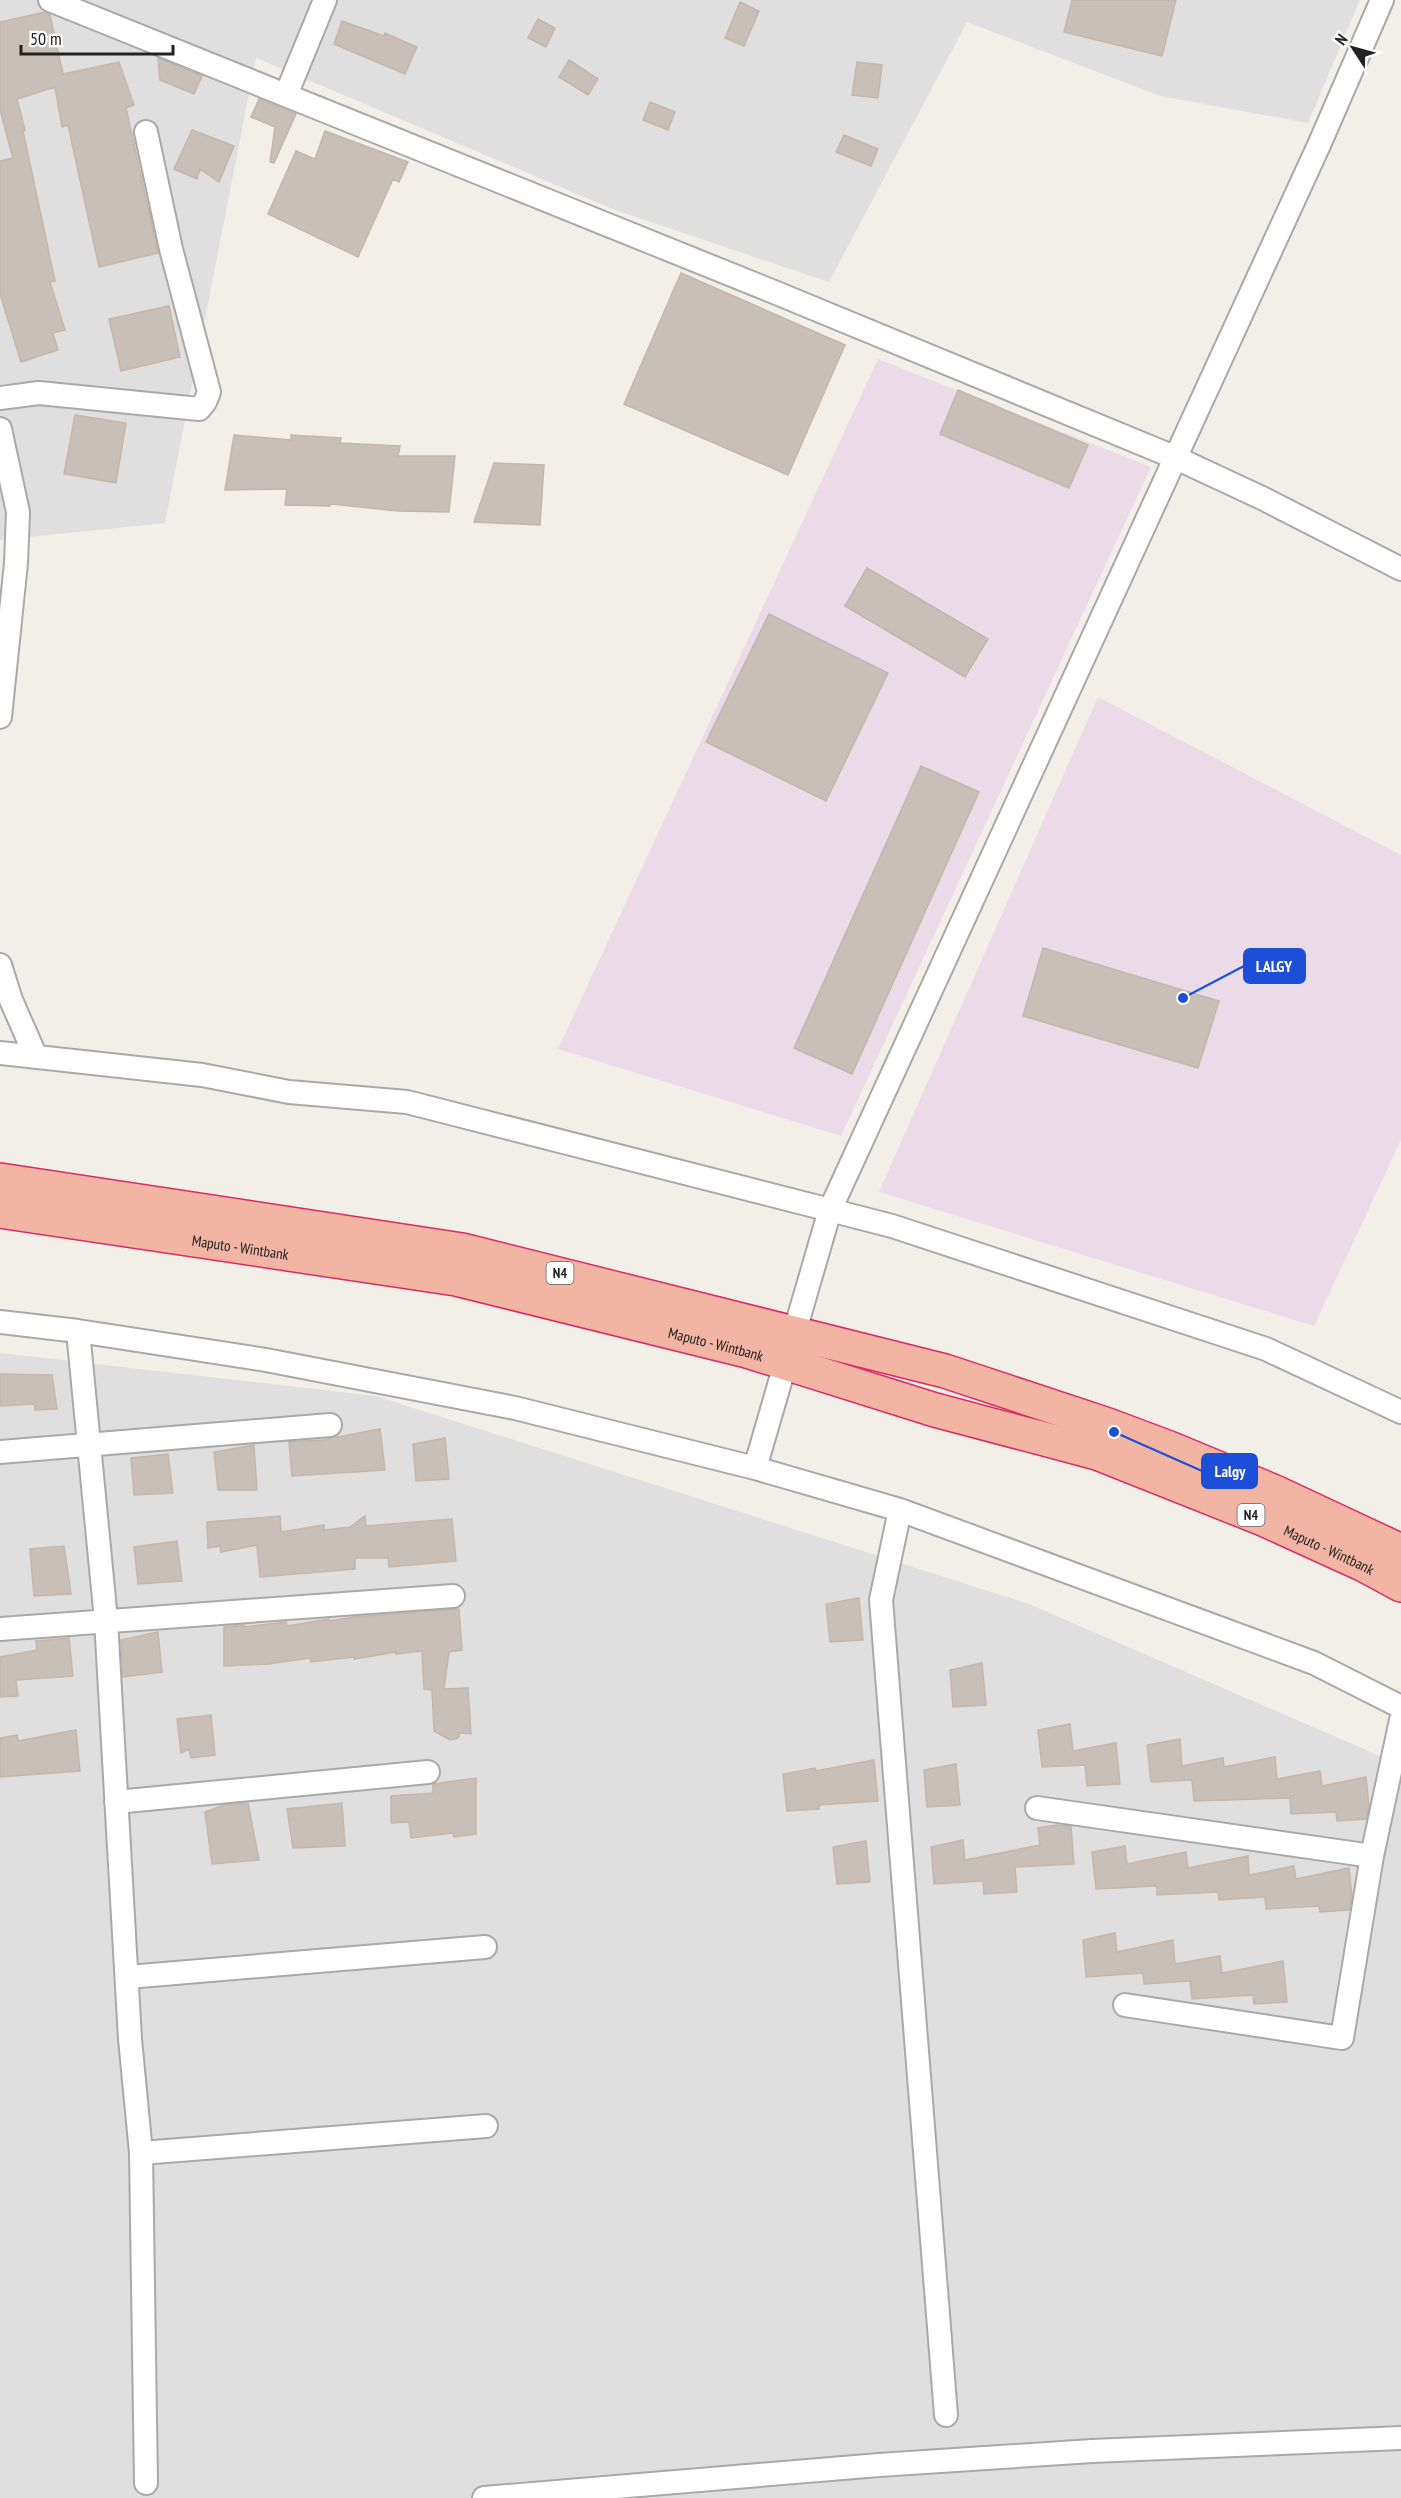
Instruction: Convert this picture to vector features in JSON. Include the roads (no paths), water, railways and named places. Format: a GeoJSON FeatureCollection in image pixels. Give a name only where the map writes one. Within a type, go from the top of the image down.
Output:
{"type":"FeatureCollection","features":[{"type":"Feature","properties":{"kind":"highway","name":"Maputo - Wintbank"},"geometry":{"type":"LineString","coordinates":[[0,1180],[462,1250],[790,1348],[935,1410],[1097,1453],[1263,1520],[1362,1564],[1401,1585]]}},
{"type":"Feature","properties":{"kind":"highway","name":"Maputo - Wintbank"},"geometry":{"type":"LineString","coordinates":[[0,1211],[456,1279],[790,1348],[945,1371],[1108,1425],[1275,1492],[1401,1551]]}},
{"type":"Feature","properties":{"kind":"street"},"geometry":{"type":"LineString","coordinates":[[50,0],[785,296],[1173,458],[1262,498],[1401,569]]}},
{"type":"Feature","properties":{"kind":"street"},"geometry":{"type":"LineString","coordinates":[[286,95],[325,0]]}},
{"type":"Feature","properties":{"kind":"street"},"geometry":{"type":"LineString","coordinates":[[755,1468],[830,1210],[1173,458],[1319,145],[1382,0]]}},
{"type":"Feature","properties":{"kind":"street"},"geometry":{"type":"LineString","coordinates":[[0,398],[39,393],[199,409],[205,402],[209,392],[171,249],[146,132]]}},
{"type":"Feature","properties":{"kind":"street"},"geometry":{"type":"LineString","coordinates":[[0,429],[18,512],[9,531],[14,585],[0,717]]}},
{"type":"Feature","properties":{"kind":"street"},"geometry":{"type":"LineString","coordinates":[[0,965],[10,1000],[36,1057]]}},
{"type":"Feature","properties":{"kind":"street"},"geometry":{"type":"LineString","coordinates":[[0,1053],[202,1075],[289,1092],[407,1102],[830,1210],[891,1226],[1266,1349],[1401,1412]]}},
{"type":"Feature","properties":{"kind":"street"},"geometry":{"type":"LineString","coordinates":[[0,1322],[78,1331],[267,1360],[515,1408],[755,1468],[900,1510],[1314,1663],[1401,1707]]}},
{"type":"Feature","properties":{"kind":"street"},"geometry":{"type":"LineString","coordinates":[[78,1331],[106,1620],[130,2038],[141,2153],[146,2483]]}},
{"type":"Feature","properties":{"kind":"street"},"geometry":{"type":"LineString","coordinates":[[0,1452],[330,1425]]}},
{"type":"Feature","properties":{"kind":"street"},"geometry":{"type":"LineString","coordinates":[[900,1510],[881,1600],[946,2415]]}},
{"type":"Feature","properties":{"kind":"street"},"geometry":{"type":"LineString","coordinates":[[0,1629],[453,1596]]}},
{"type":"Feature","properties":{"kind":"street"},"geometry":{"type":"LineString","coordinates":[[1125,2005],[1342,2038],[1372,1856],[1401,1720]]}},
{"type":"Feature","properties":{"kind":"street"},"geometry":{"type":"LineString","coordinates":[[116,1802],[428,1772]]}},
{"type":"Feature","properties":{"kind":"street"},"geometry":{"type":"LineString","coordinates":[[1037,1808],[1372,1856]]}},
{"type":"Feature","properties":{"kind":"street"},"geometry":{"type":"LineString","coordinates":[[128,1977],[485,1947]]}},
{"type":"Feature","properties":{"kind":"street"},"geometry":{"type":"LineString","coordinates":[[141,2153],[486,2126]]}},
{"type":"Feature","properties":{"kind":"street"},"geometry":{"type":"LineString","coordinates":[[484,2498],[1092,2451],[1401,2438]]}},
{"type":"Feature","properties":{"kind":"place","name":"LALGY"},"geometry":{"type":"Point","coordinates":[1183,998]}},
{"type":"Feature","properties":{"kind":"place","name":"Lalgy"},"geometry":{"type":"Point","coordinates":[1114,1432]}}]}
